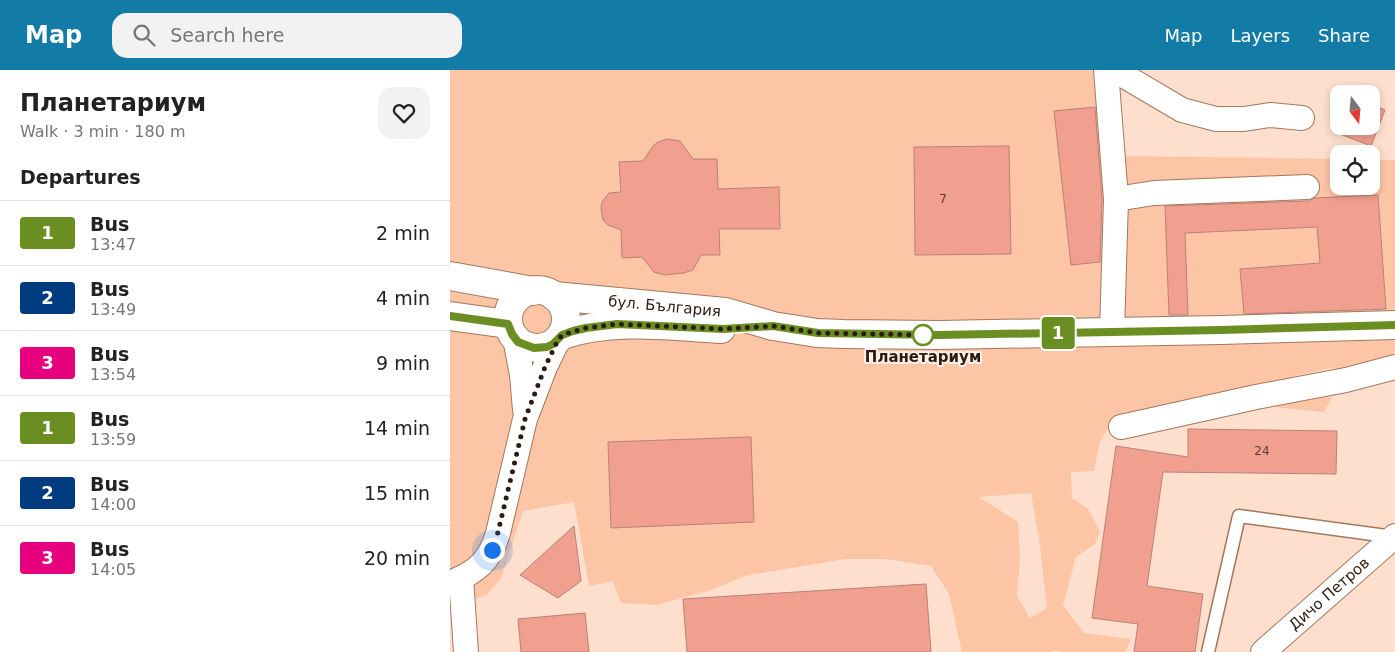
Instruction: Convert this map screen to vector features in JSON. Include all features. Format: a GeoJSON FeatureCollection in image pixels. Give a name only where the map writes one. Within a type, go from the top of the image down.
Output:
{"type":"FeatureCollection","features":[{"type":"Feature","properties":{"kind":"street"},"geometry":{"type":"LineString","coordinates":[[1106,70],[1116,200],[1112,332]]}},
{"type":"Feature","properties":{"kind":"street"},"geometry":{"type":"LineString","coordinates":[[1114,70],[1182,110],[1216,119],[1244,119],[1270,115],[1302,118]]}},
{"type":"Feature","properties":{"kind":"street"},"geometry":{"type":"LineString","coordinates":[[1116,200],[1154,193],[1307,187]]}},
{"type":"Feature","properties":{"kind":"street","name":"бул. България"},"geometry":{"type":"LineString","coordinates":[[450,276],[544,293],[725,312],[773,326],[818,333],[939,335],[1395,325]]}},
{"type":"Feature","properties":{"kind":"street"},"geometry":{"type":"LineString","coordinates":[[466,652],[456,580],[480,567],[487,559],[495,542],[525,419],[545,367],[566,323],[565,311],[559,300],[544,293],[521,295],[509,311],[522,375],[525,419]]}},
{"type":"Feature","properties":{"kind":"street"},"geometry":{"type":"LineString","coordinates":[[450,316],[512,331],[523,345],[534,348],[547,347],[560,337]]}},
{"type":"Feature","properties":{"kind":"street","name":"бул. България"},"geometry":{"type":"LineString","coordinates":[[560,337],[586,328],[617,324],[723,329],[773,326]]}},
{"type":"Feature","properties":{"kind":"street"},"geometry":{"type":"LineString","coordinates":[[1121,427],[1264,395],[1346,380],[1395,366]]}},
{"type":"Feature","properties":{"kind":"street","name":"Дичо Петров"},"geometry":{"type":"LineString","coordinates":[[1263,651],[1394,537]]}},
{"type":"Feature","properties":{"kind":"lane"},"geometry":{"type":"LineString","coordinates":[[1208,652],[1239,516],[1394,537]]}},
{"type":"Feature","properties":{"kind":"shaded area"},"geometry":{"type":"Polygon","coordinates":[[[450,70],[1111,70],[1126,156],[1330,159],[1330,195],[1380,195],[1380,160],[1395,160],[1395,351],[1392,355],[1387,356],[1362,374],[1332,368],[1294,376],[1293,379],[1309,392],[1332,398],[1324,412],[1273,407],[1185,409],[1112,422],[1100,441],[1094,471],[1071,472],[1072,498],[1088,509],[1100,532],[1095,544],[1076,557],[1063,605],[1084,633],[1131,639],[1125,652],[1061,652],[1055,650],[1052,652],[962,652],[949,594],[931,566],[886,559],[846,559],[748,575],[711,590],[657,605],[621,603],[613,581],[589,586],[574,502],[523,511],[501,579],[486,595],[450,609],[450,70]],[[1031,493],[979,497],[1018,522],[1020,558],[1017,596],[1030,618],[1047,608],[1039,538],[1031,493]]]}},
{"type":"Feature","properties":{"kind":"building"},"geometry":{"type":"Polygon","coordinates":[[[1095,107],[1102,199],[1100,262],[1071,265],[1054,111],[1095,107]]]}},
{"type":"Feature","properties":{"kind":"building"},"geometry":{"type":"Polygon","coordinates":[[[1380,108],[1385,110],[1380,123],[1380,108]]]}},
{"type":"Feature","properties":{"kind":"building"},"geometry":{"type":"Polygon","coordinates":[[[1343,135],[1375,135],[1371,145],[1343,135]]]}},
{"type":"Feature","properties":{"kind":"building"},"geometry":{"type":"Polygon","coordinates":[[[667,139],[680,141],[693,159],[717,159],[718,189],[779,187],[780,229],[719,229],[720,255],[701,255],[693,270],[684,273],[664,275],[654,272],[642,257],[622,258],[621,230],[608,225],[603,220],[602,202],[609,193],[621,192],[619,162],[643,161],[653,146],[667,139]]]}},
{"type":"Feature","properties":{"kind":"building"},"geometry":{"type":"Polygon","coordinates":[[[1009,146],[1011,254],[915,255],[914,147],[1009,146]]]}},
{"type":"Feature","properties":{"kind":"building"},"geometry":{"type":"Polygon","coordinates":[[[1378,195],[1386,309],[1244,314],[1240,269],[1320,263],[1317,227],[1185,233],[1188,315],[1169,315],[1165,206],[1308,201],[1314,198],[1378,195]]]}},
{"type":"Feature","properties":{"kind":"building"},"geometry":{"type":"Polygon","coordinates":[[[1188,429],[1337,431],[1336,474],[1163,472],[1147,586],[1203,594],[1195,652],[1134,652],[1138,624],[1092,618],[1116,446],[1188,457],[1188,429]]]}},
{"type":"Feature","properties":{"kind":"building"},"geometry":{"type":"Polygon","coordinates":[[[751,437],[754,522],[611,528],[608,442],[751,437]]]}},
{"type":"Feature","properties":{"kind":"building"},"geometry":{"type":"Polygon","coordinates":[[[574,526],[581,581],[558,598],[520,575],[574,526]]]}},
{"type":"Feature","properties":{"kind":"building"},"geometry":{"type":"Polygon","coordinates":[[[926,584],[931,652],[687,652],[683,599],[926,584]]]}},
{"type":"Feature","properties":{"kind":"building"},"geometry":{"type":"Polygon","coordinates":[[[585,613],[589,652],[521,652],[518,619],[585,613]]]}},
{"type":"Feature","properties":{"kind":"bus line","name":"1"},"geometry":{"type":"LineString","coordinates":[[450,316],[508,324],[518,342],[534,348],[547,347],[562,335],[573,331],[617,324],[723,329],[773,326],[818,333],[939,335],[1395,325]]}},
{"type":"Feature","properties":{"kind":"place","name":"Планетариум"},"geometry":{"type":"Point","coordinates":[923,335]}},
{"type":"Feature","properties":{"kind":"route"},"geometry":{"type":"LineString","coordinates":[[492,550],[525,419],[545,367],[562,335],[586,328],[617,324],[723,329],[773,326],[818,333],[925,335],[923,335]]}}]}
